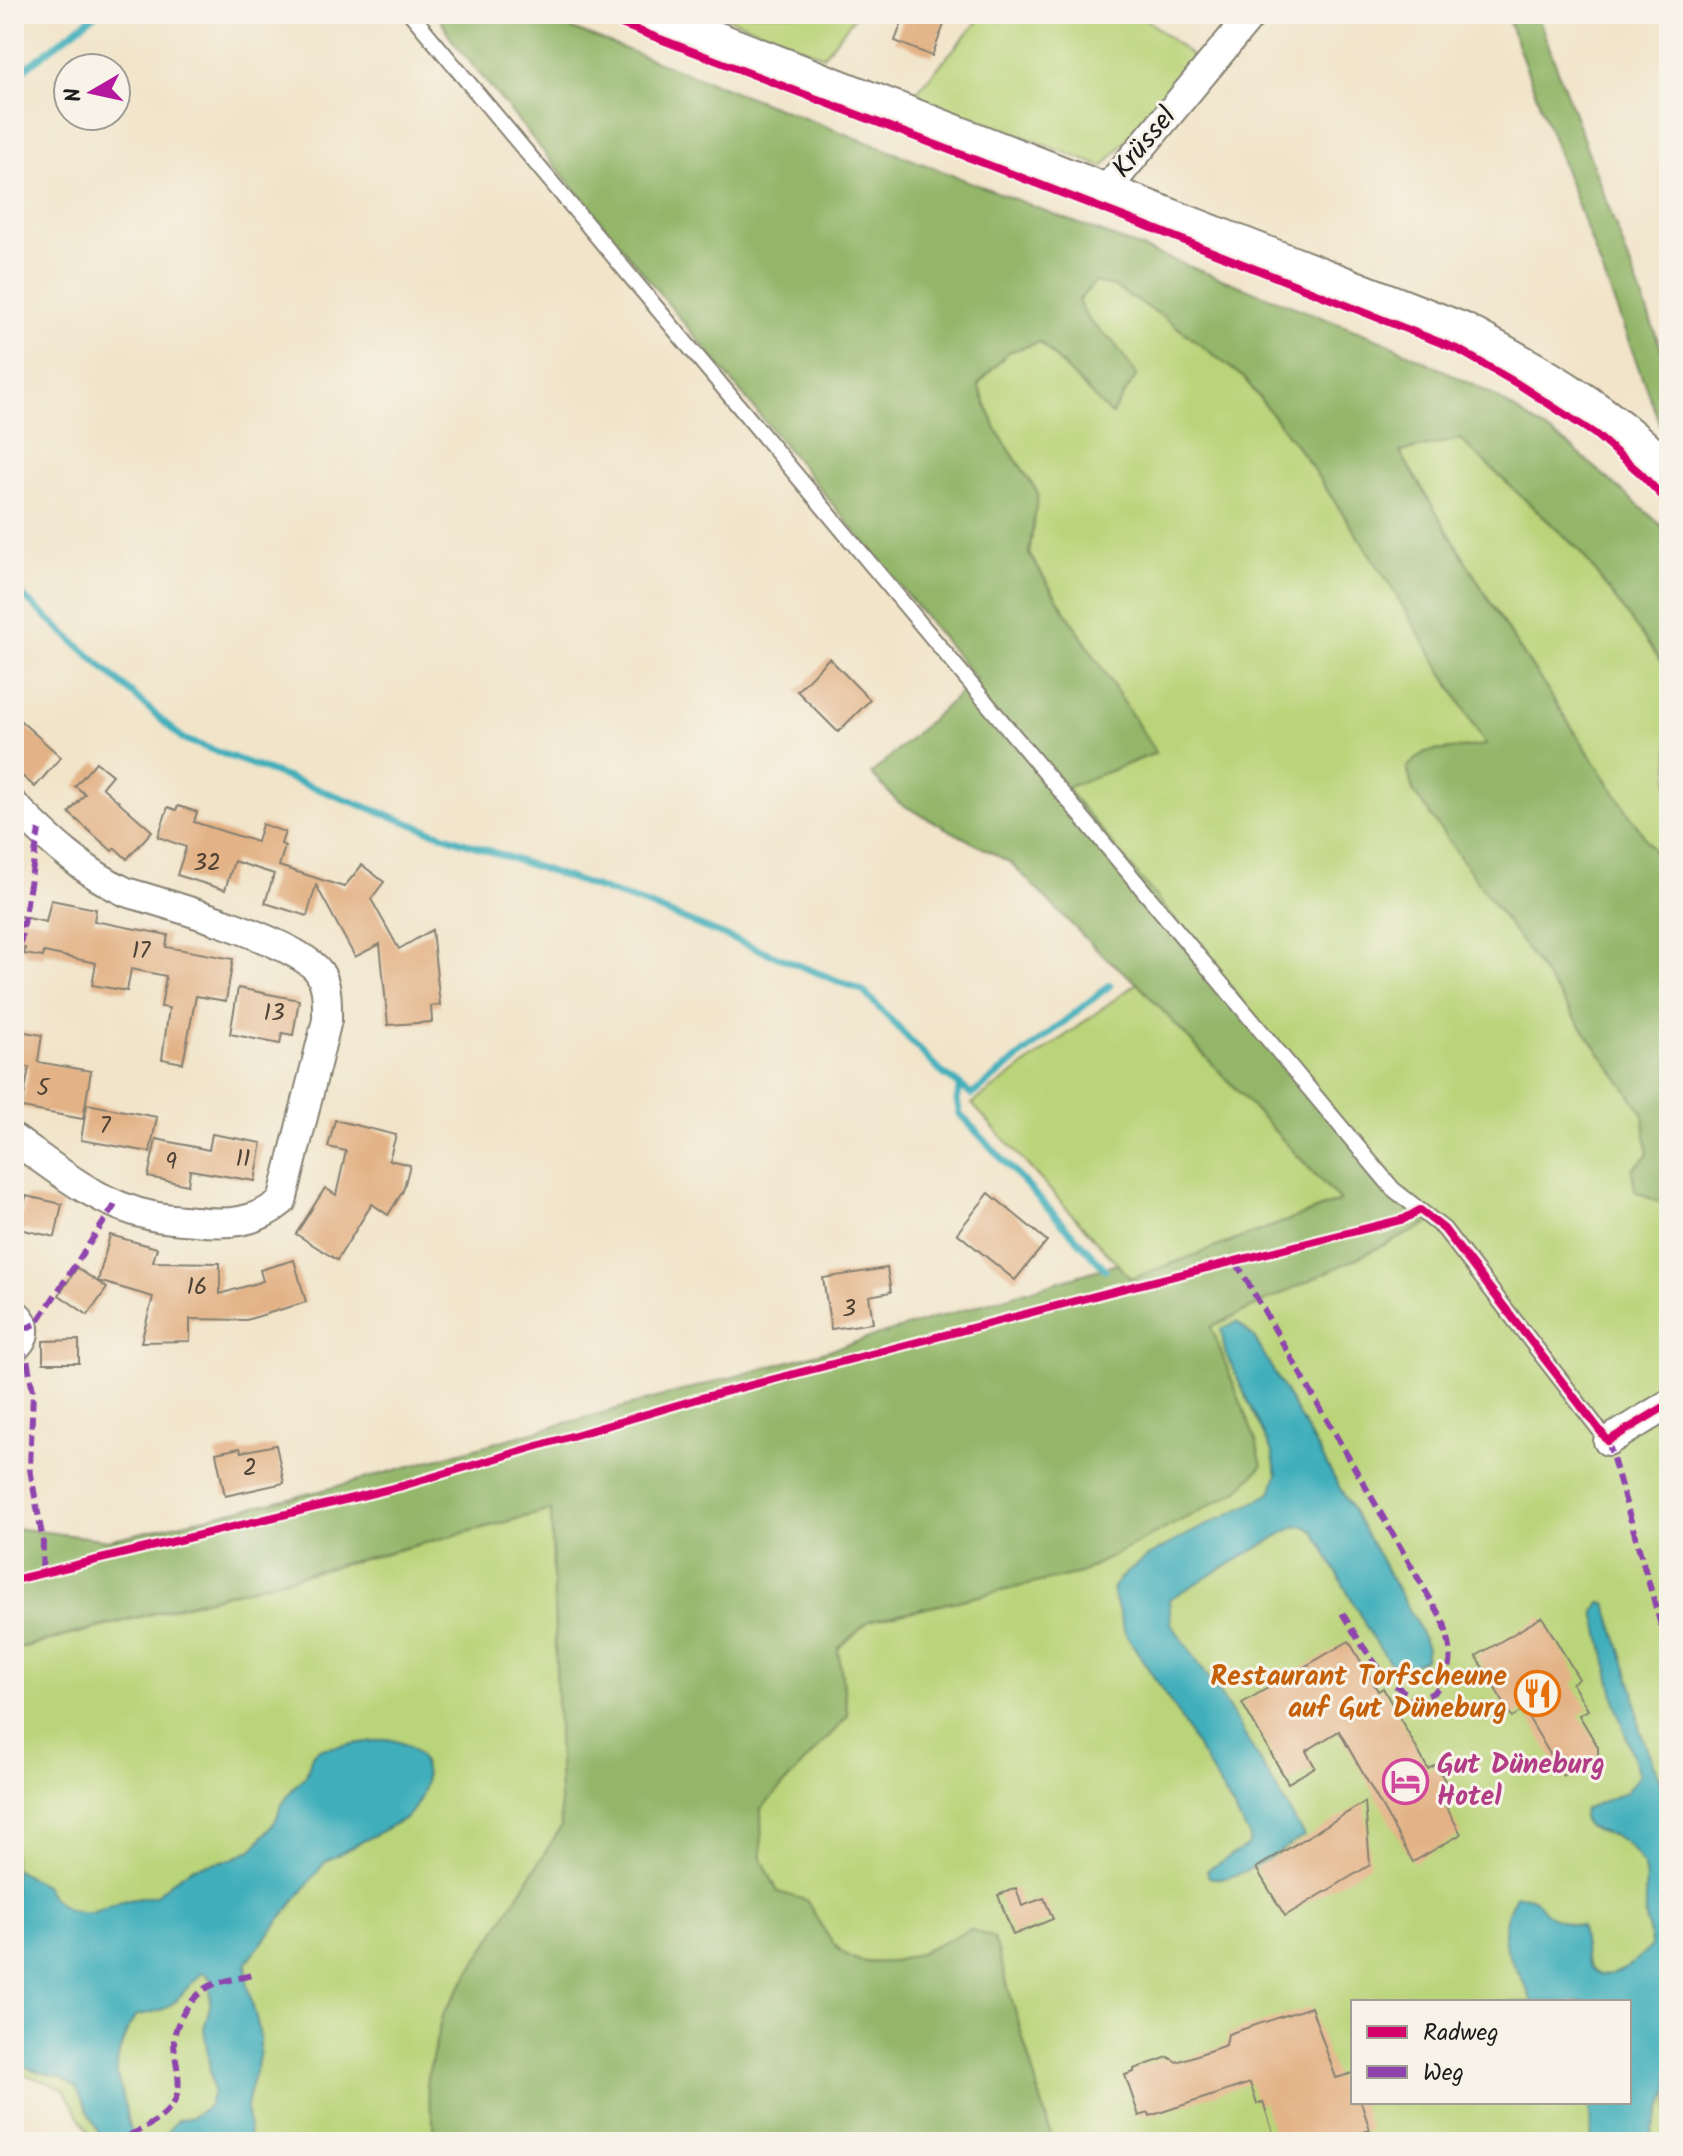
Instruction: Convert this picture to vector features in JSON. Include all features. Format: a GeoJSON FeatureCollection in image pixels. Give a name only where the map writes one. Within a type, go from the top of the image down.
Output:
{"type":"FeatureCollection","features":[{"type":"Feature","properties":{"kind":"street","name":"Krüssel"},"geometry":{"type":"LineString","coordinates":[[649,14],[1105,191],[1252,14]]}},
{"type":"Feature","properties":{"kind":"street"},"geometry":{"type":"LineString","coordinates":[[1105,191],[1462,331],[1549,378],[1601,412],[1669,473]]}},
{"type":"Feature","properties":{"kind":"street"},"geometry":{"type":"LineString","coordinates":[[14,805],[80,866],[104,882],[271,941],[300,955],[319,972],[327,996],[327,1020],[282,1201],[266,1215],[235,1222],[207,1223],[153,1216],[115,1205],[75,1183],[14,1139]]}},
{"type":"Feature","properties":{"kind":"street"},"geometry":{"type":"LineString","coordinates":[[14,1313],[22,1321],[25,1333],[14,1348]]}},
{"type":"Feature","properties":{"kind":"street"},"geometry":{"type":"LineString","coordinates":[[1608,1441],[1669,1404]]}},
{"type":"Feature","properties":{"kind":"lane"},"geometry":{"type":"LineString","coordinates":[[411,14],[1393,1189],[1444,1229],[1608,1441]]}},
{"type":"Feature","properties":{"kind":"green space"},"geometry":{"type":"Polygon","coordinates":[[[443,14],[534,14],[1383,341],[1488,392],[1569,445],[1669,532],[1669,672],[1579,550],[1460,439],[1400,452],[1506,628],[1669,874],[1669,1202],[1655,1201],[1635,1191],[1632,1170],[1648,1154],[1643,1113],[1413,791],[1407,767],[1425,752],[1486,745],[1389,583],[1305,457],[1244,378],[1164,317],[1114,287],[1095,282],[1078,301],[1090,322],[1114,343],[1137,375],[1111,415],[1040,342],[1008,352],[978,385],[997,431],[1038,493],[1029,554],[1156,753],[1066,788],[1427,1225],[1211,1327],[1256,1441],[1262,1466],[1238,1491],[1080,1573],[869,1621],[838,1649],[848,1716],[761,1809],[762,1859],[778,1892],[806,1900],[833,1942],[851,1958],[885,1962],[904,1958],[970,1929],[994,1938],[1053,2142],[437,2142],[426,2084],[442,2016],[561,1827],[551,1510],[14,1649],[14,1528],[109,1540],[320,1491],[812,1355],[1117,1264],[1131,1279],[1340,1201],[1137,983],[1098,951],[1011,863],[899,803],[871,774],[976,679],[452,40],[440,18],[443,14]]]}},
{"type":"Feature","properties":{"kind":"green space"},"geometry":{"type":"Polygon","coordinates":[[[718,14],[857,14],[823,56],[718,14]]]}},
{"type":"Feature","properties":{"kind":"green space"},"geometry":{"type":"Polygon","coordinates":[[[984,14],[1140,14],[1197,60],[1103,167],[914,95],[984,14]]]}},
{"type":"Feature","properties":{"kind":"green space"},"geometry":{"type":"Polygon","coordinates":[[[1506,14],[1537,14],[1669,370],[1669,428],[1662,430],[1506,14]]]}},
{"type":"Feature","properties":{"kind":"green space"},"geometry":{"type":"Polygon","coordinates":[[[1094,281],[1114,287],[1164,317],[1244,378],[1305,457],[1389,583],[1486,745],[1669,1031],[1669,2142],[94,2142],[64,2089],[14,2070],[14,1650],[552,1510],[1427,1225],[1065,788],[1156,753],[1029,554],[1038,493],[997,431],[978,385],[1008,352],[1040,342],[1112,414],[1114,343],[1090,322],[1078,301],[1094,281]]]}},
{"type":"Feature","properties":{"kind":"green space"},"geometry":{"type":"Polygon","coordinates":[[[1460,439],[1579,550],[1669,672],[1669,874],[1506,628],[1400,452],[1460,439]]]}},
{"type":"Feature","properties":{"kind":"green space"},"geometry":{"type":"Polygon","coordinates":[[[1137,983],[1340,1201],[1131,1279],[972,1104],[1137,983]]]}},
{"type":"Feature","properties":{"kind":"water"},"geometry":{"type":"Polygon","coordinates":[[[1237,1322],[1254,1337],[1415,1620],[1427,1648],[1425,1659],[1404,1668],[1391,1664],[1373,1639],[1314,1531],[1304,1526],[1294,1527],[1169,1599],[1171,1623],[1227,1705],[1304,1836],[1244,1871],[1220,1878],[1209,1877],[1207,1870],[1248,1845],[1250,1837],[1176,1711],[1125,1633],[1112,1589],[1124,1575],[1162,1548],[1271,1493],[1277,1474],[1272,1452],[1225,1352],[1221,1329],[1237,1322]]]}},
{"type":"Feature","properties":{"kind":"water"},"geometry":{"type":"Polygon","coordinates":[[[1600,1603],[1606,1603],[1634,1691],[1640,1731],[1669,1803],[1669,2091],[1648,2142],[1592,2142],[1589,2104],[1631,2104],[1631,2000],[1531,2000],[1504,1940],[1508,1913],[1516,1895],[1524,1895],[1533,1898],[1556,1919],[1581,1926],[1588,1963],[1602,1974],[1621,1971],[1651,1946],[1641,1861],[1627,1844],[1613,1835],[1590,1828],[1583,1818],[1584,1809],[1626,1792],[1639,1775],[1617,1709],[1595,1612],[1600,1603]]]}},
{"type":"Feature","properties":{"kind":"water"},"geometry":{"type":"Polygon","coordinates":[[[388,1739],[403,1744],[422,1760],[425,1782],[415,1806],[406,1818],[326,1861],[247,1962],[246,1973],[260,2038],[259,2056],[247,2104],[250,2142],[159,2142],[177,2120],[192,2117],[208,2106],[213,2092],[204,2028],[210,2006],[211,1979],[203,1973],[166,2008],[135,2016],[123,2041],[117,2062],[117,2077],[129,2127],[136,2142],[104,2142],[76,2087],[61,2077],[14,2062],[14,1869],[44,1885],[66,1909],[80,1912],[94,1912],[122,1901],[155,1896],[194,1867],[232,1859],[253,1849],[275,1822],[294,1787],[306,1776],[312,1755],[319,1749],[388,1739]]]}},
{"type":"Feature","properties":{"kind":"building"},"geometry":{"type":"Polygon","coordinates":[[[905,14],[948,14],[932,56],[895,41],[905,14]]]}},
{"type":"Feature","properties":{"kind":"building"},"geometry":{"type":"Polygon","coordinates":[[[829,658],[870,700],[838,732],[797,691],[829,658]]]}},
{"type":"Feature","properties":{"kind":"building"},"geometry":{"type":"Polygon","coordinates":[[[14,715],[61,757],[35,787],[14,769],[14,715]]]}},
{"type":"Feature","properties":{"kind":"building"},"geometry":{"type":"Polygon","coordinates":[[[96,762],[112,775],[102,787],[152,831],[127,859],[115,848],[112,851],[69,813],[85,794],[75,786],[96,762]]]}},
{"type":"Feature","properties":{"kind":"building"},"geometry":{"type":"Polygon","coordinates":[[[178,806],[197,812],[194,822],[257,842],[262,824],[285,832],[281,844],[285,846],[279,866],[344,887],[362,865],[384,882],[371,899],[399,949],[432,930],[440,1005],[431,1006],[432,1022],[388,1025],[380,944],[355,957],[316,885],[307,916],[265,903],[274,874],[234,861],[225,890],[177,875],[186,847],[158,837],[168,807],[176,810],[178,806]]]}},
{"type":"Feature","properties":{"kind":"building"},"geometry":{"type":"Polygon","coordinates":[[[51,900],[96,909],[94,921],[168,935],[166,947],[233,959],[226,1001],[196,996],[183,1063],[162,1059],[169,1008],[161,1007],[166,976],[131,969],[127,991],[92,985],[96,963],[44,952],[43,957],[24,954],[25,948],[14,947],[14,915],[46,922],[51,900]]]}},
{"type":"Feature","properties":{"kind":"building"},"geometry":{"type":"Polygon","coordinates":[[[238,988],[299,1000],[293,1035],[282,1033],[280,1044],[230,1034],[238,988]]]}},
{"type":"Feature","properties":{"kind":"building"},"geometry":{"type":"Polygon","coordinates":[[[14,1030],[42,1035],[38,1062],[91,1071],[83,1119],[22,1108],[29,1067],[14,1065],[14,1030]]]}},
{"type":"Feature","properties":{"kind":"building"},"geometry":{"type":"Polygon","coordinates":[[[87,1104],[157,1117],[150,1152],[81,1140],[87,1104]]]}},
{"type":"Feature","properties":{"kind":"building"},"geometry":{"type":"Polygon","coordinates":[[[335,1120],[396,1135],[389,1160],[410,1165],[403,1191],[388,1215],[372,1204],[337,1260],[296,1234],[325,1188],[336,1195],[346,1151],[328,1147],[335,1120]]]}},
{"type":"Feature","properties":{"kind":"building"},"geometry":{"type":"Polygon","coordinates":[[[212,1134],[262,1143],[255,1181],[190,1170],[188,1185],[148,1177],[156,1139],[209,1150],[212,1134]]]}},
{"type":"Feature","properties":{"kind":"building"},"geometry":{"type":"Polygon","coordinates":[[[989,1193],[1047,1241],[1015,1280],[957,1233],[989,1193]]]}},
{"type":"Feature","properties":{"kind":"building"},"geometry":{"type":"Polygon","coordinates":[[[26,1196],[62,1204],[55,1237],[19,1229],[26,1196]]]}},
{"type":"Feature","properties":{"kind":"building"},"geometry":{"type":"Polygon","coordinates":[[[110,1235],[157,1248],[153,1262],[220,1263],[220,1294],[263,1281],[260,1270],[294,1260],[306,1302],[246,1320],[190,1319],[190,1341],[141,1342],[153,1297],[98,1281],[110,1235]]]}},
{"type":"Feature","properties":{"kind":"building"},"geometry":{"type":"Polygon","coordinates":[[[77,1268],[107,1288],[88,1315],[59,1295],[77,1268]]]}},
{"type":"Feature","properties":{"kind":"building"},"geometry":{"type":"Polygon","coordinates":[[[887,1268],[891,1292],[869,1296],[873,1323],[831,1329],[823,1278],[887,1268]]]}},
{"type":"Feature","properties":{"kind":"building"},"geometry":{"type":"Polygon","coordinates":[[[79,1340],[79,1363],[43,1363],[43,1341],[79,1340]]]}},
{"type":"Feature","properties":{"kind":"building"},"geometry":{"type":"Polygon","coordinates":[[[276,1445],[284,1483],[225,1496],[216,1453],[276,1445]]]}},
{"type":"Feature","properties":{"kind":"building","name":"Restaurant Torfscheune auf Gut Düneburg"},"geometry":{"type":"Polygon","coordinates":[[[1542,1617],[1579,1679],[1572,1683],[1588,1710],[1579,1715],[1598,1747],[1598,1756],[1563,1776],[1524,1710],[1512,1717],[1476,1656],[1542,1617]]]}},
{"type":"Feature","properties":{"kind":"building"},"geometry":{"type":"Polygon","coordinates":[[[1349,1641],[1378,1691],[1383,1688],[1428,1769],[1436,1765],[1452,1793],[1442,1799],[1461,1834],[1413,1862],[1339,1731],[1306,1751],[1315,1767],[1288,1783],[1242,1703],[1349,1641]]]}},
{"type":"Feature","properties":{"kind":"building"},"geometry":{"type":"Polygon","coordinates":[[[1365,1802],[1370,1865],[1285,1916],[1256,1868],[1365,1802]]]}},
{"type":"Feature","properties":{"kind":"building"},"geometry":{"type":"Polygon","coordinates":[[[1016,1888],[1022,1906],[1044,1898],[1053,1919],[1013,1935],[998,1895],[1016,1888]]]}},
{"type":"Feature","properties":{"kind":"building"},"geometry":{"type":"Polygon","coordinates":[[[1311,2007],[1336,2078],[1351,2074],[1351,2104],[1362,2104],[1370,2130],[1333,2142],[1276,2142],[1263,2102],[1257,2104],[1250,2083],[1150,2116],[1149,2113],[1139,2116],[1125,2075],[1168,2057],[1177,2062],[1226,2045],[1228,2034],[1311,2007]]]}},
{"type":"Feature","properties":{"kind":"waterway"},"geometry":{"type":"LineString","coordinates":[[14,77],[96,14]]}},
{"type":"Feature","properties":{"kind":"waterway"},"geometry":{"type":"LineString","coordinates":[[14,588],[183,739],[431,831],[648,905],[863,991],[941,1072],[960,1085],[957,1101],[960,1114],[1105,1269]]}},
{"type":"Feature","properties":{"kind":"waterway"},"geometry":{"type":"LineString","coordinates":[[960,1085],[972,1095],[1110,985]]}},
{"type":"Feature","properties":{"kind":"marked path"},"geometry":{"type":"LineString","coordinates":[[14,981],[39,830]]}},
{"type":"Feature","properties":{"kind":"marked path"},"geometry":{"type":"LineString","coordinates":[[24,1329],[36,1324],[115,1205]]}},
{"type":"Feature","properties":{"kind":"marked path"},"geometry":{"type":"LineString","coordinates":[[1236,1262],[1444,1623],[1450,1661],[1442,1683],[1428,1695],[1414,1696],[1398,1688],[1369,1655],[1339,1608]]}},
{"type":"Feature","properties":{"kind":"marked path"},"geometry":{"type":"LineString","coordinates":[[18,1346],[27,1359],[33,1391],[30,1469],[43,1541],[42,1573]]}},
{"type":"Feature","properties":{"kind":"marked path"},"geometry":{"type":"LineString","coordinates":[[1608,1441],[1669,1653]]}},
{"type":"Feature","properties":{"kind":"marked path"},"geometry":{"type":"LineString","coordinates":[[113,2142],[152,2123],[171,2107],[179,2083],[175,2034],[184,2012],[194,1999],[215,1984],[252,1975]]}},
{"type":"Feature","properties":{"kind":"cycle path"},"geometry":{"type":"LineString","coordinates":[[595,14],[1137,222],[1459,350],[1595,434],[1669,503]]}},
{"type":"Feature","properties":{"kind":"cycle path"},"geometry":{"type":"LineString","coordinates":[[14,1580],[402,1486],[701,1398],[1404,1219],[1420,1210],[1444,1229],[1608,1441],[1669,1404]]}},
{"type":"Feature","properties":{"kind":"place","name":"Restaurant Torfscheune auf Gut Düneburg"},"geometry":{"type":"Point","coordinates":[1538,1693]}},
{"type":"Feature","properties":{"kind":"place","name":"Gut Düneburg Hotel"},"geometry":{"type":"Point","coordinates":[1406,1781]}}]}
